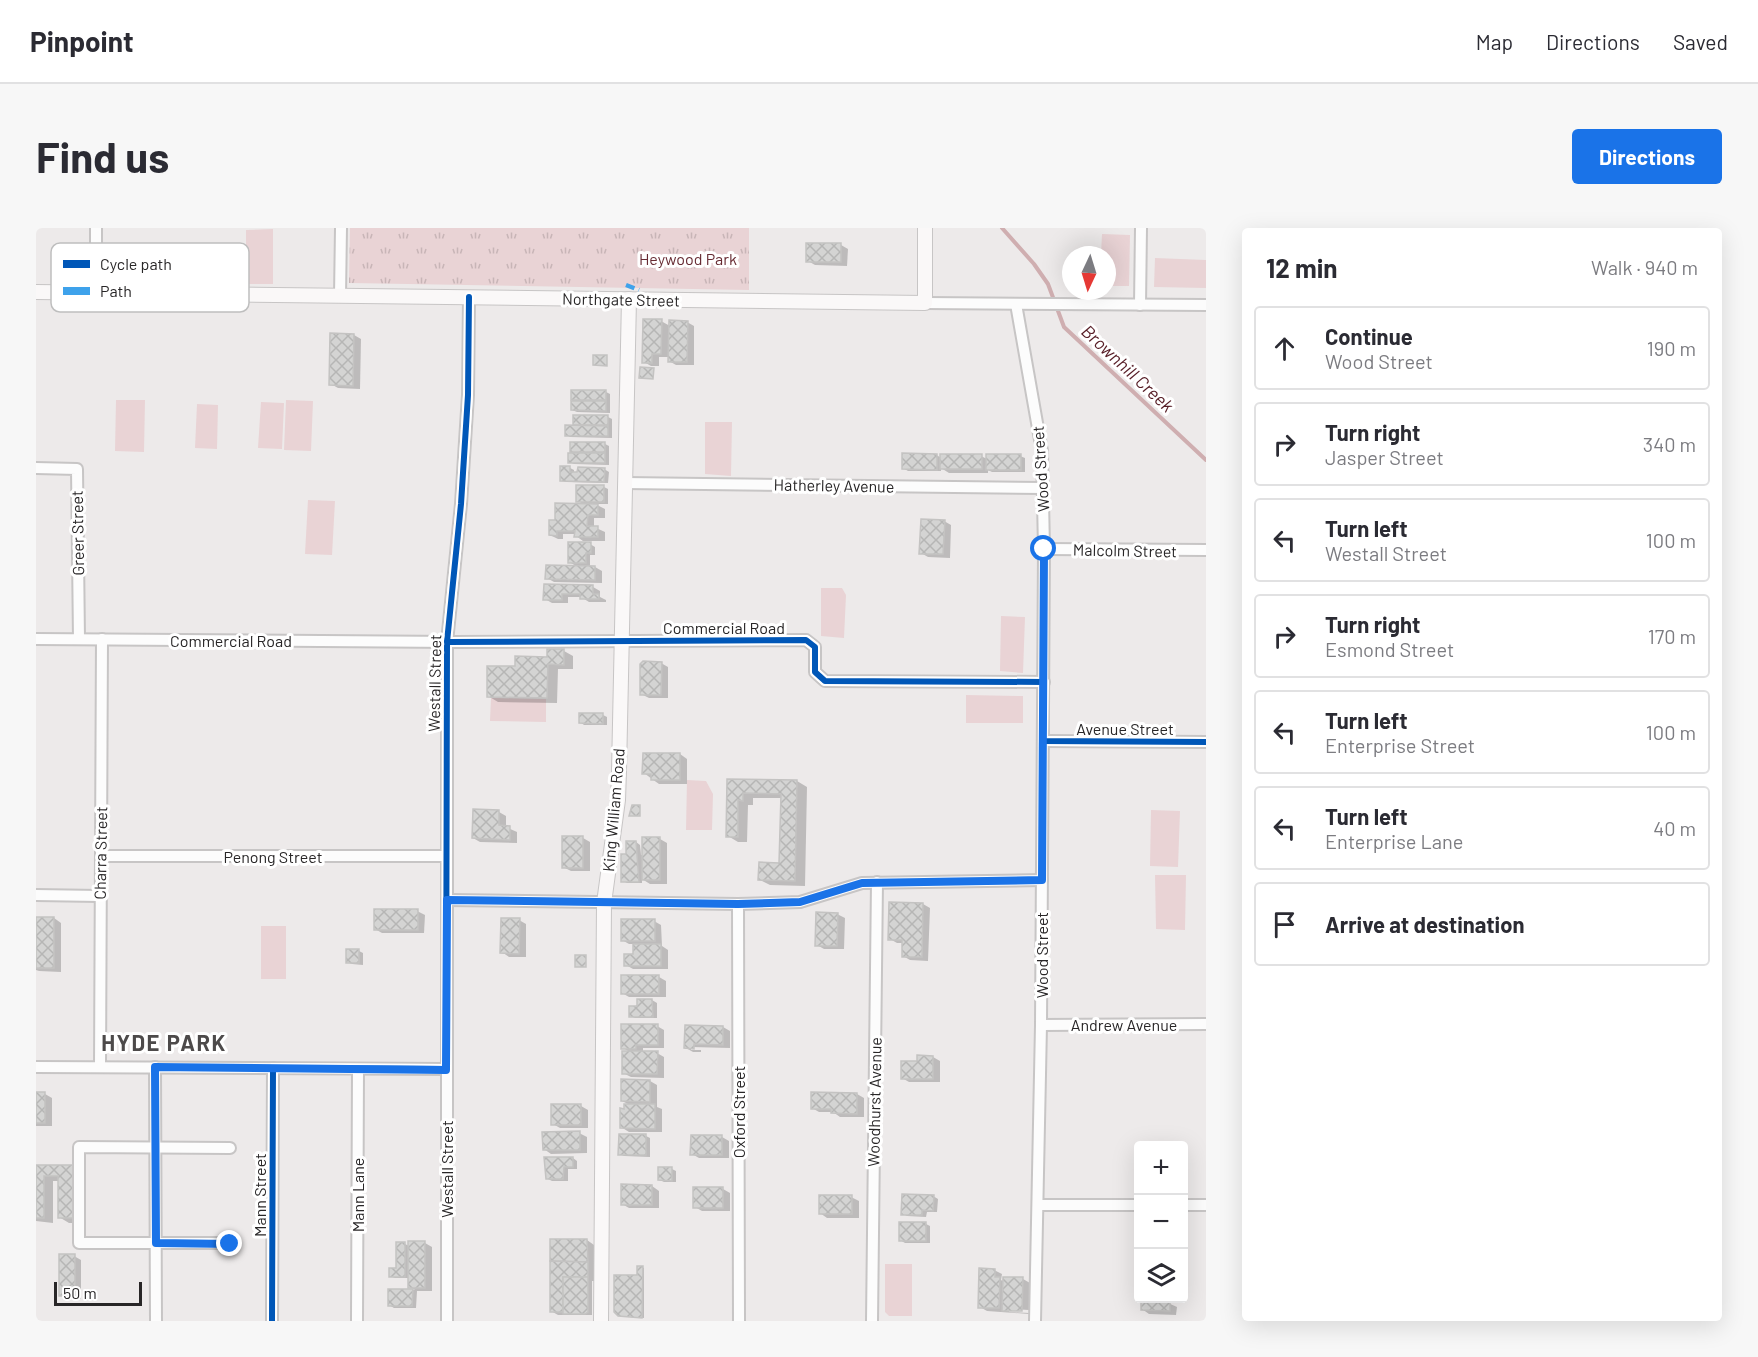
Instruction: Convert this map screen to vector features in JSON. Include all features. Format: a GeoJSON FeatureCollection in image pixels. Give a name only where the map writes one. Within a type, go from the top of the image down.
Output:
{"type":"FeatureCollection","features":[{"type":"Feature","properties":{"kind":"main road"},"geometry":{"type":"LineString","coordinates":[[924,303],[925,228]]}},
{"type":"Feature","properties":{"kind":"main road","name":"Northgate Street"},"geometry":{"type":"LineString","coordinates":[[36,292],[51,292]]}},
{"type":"Feature","properties":{"kind":"main road","name":"Northgate Street"},"geometry":{"type":"LineString","coordinates":[[249,295],[924,303]]}},
{"type":"Feature","properties":{"kind":"main road","name":"King William Road"},"geometry":{"type":"LineString","coordinates":[[601,1321],[604,903],[618,800],[629,299]]}},
{"type":"Feature","properties":{"kind":"street"},"geometry":{"type":"LineString","coordinates":[[340,296],[341,228]]}},
{"type":"Feature","properties":{"kind":"street"},"geometry":{"type":"LineString","coordinates":[[1140,305],[1141,228]]}},
{"type":"Feature","properties":{"kind":"street","name":"Westall Street"},"geometry":{"type":"LineString","coordinates":[[447,1321],[447,642],[461,504],[468,395],[469,297]]}},
{"type":"Feature","properties":{"kind":"street","name":"Northgate Street"},"geometry":{"type":"LineString","coordinates":[[924,303],[1206,305]]}},
{"type":"Feature","properties":{"kind":"street","name":"Wood Street"},"geometry":{"type":"LineString","coordinates":[[1016,304],[1042,451],[1043,488],[1041,1025],[1035,1321]]}},
{"type":"Feature","properties":{"kind":"street","name":"Greer Street"},"geometry":{"type":"LineString","coordinates":[[36,468],[77,469],[79,639]]}},
{"type":"Feature","properties":{"kind":"street","name":"Hatherley Avenue"},"geometry":{"type":"LineString","coordinates":[[625,483],[1043,488]]}},
{"type":"Feature","properties":{"kind":"street","name":"Malcolm Street"},"geometry":{"type":"LineString","coordinates":[[1044,549],[1206,550]]}},
{"type":"Feature","properties":{"kind":"street","name":"Commercial Road"},"geometry":{"type":"LineString","coordinates":[[36,639],[447,642],[806,640],[815,647],[815,672],[825,681],[1044,682]]}},
{"type":"Feature","properties":{"kind":"street","name":"Charra Street"},"geometry":{"type":"LineString","coordinates":[[100,1067],[102,639]]}},
{"type":"Feature","properties":{"kind":"street","name":"Avenue Street"},"geometry":{"type":"LineString","coordinates":[[1043,741],[1206,742]]}},
{"type":"Feature","properties":{"kind":"street","name":"Penong Street"},"geometry":{"type":"LineString","coordinates":[[100,856],[446,856]]}},
{"type":"Feature","properties":{"kind":"street"},"geometry":{"type":"LineString","coordinates":[[447,900],[738,904],[800,902],[862,883],[1042,880]]}},
{"type":"Feature","properties":{"kind":"street","name":"Woodhurst Avenue"},"geometry":{"type":"LineString","coordinates":[[872,1321],[877,882]]}},
{"type":"Feature","properties":{"kind":"street"},"geometry":{"type":"LineString","coordinates":[[36,896],[99,896]]}},
{"type":"Feature","properties":{"kind":"street","name":"Oxford Street"},"geometry":{"type":"LineString","coordinates":[[738,904],[739,1321]]}},
{"type":"Feature","properties":{"kind":"street","name":"Andrew Avenue"},"geometry":{"type":"LineString","coordinates":[[1041,1025],[1206,1024]]}},
{"type":"Feature","properties":{"kind":"street"},"geometry":{"type":"LineString","coordinates":[[36,1066],[446,1070]]}},
{"type":"Feature","properties":{"kind":"street"},"geometry":{"type":"LineString","coordinates":[[155,1067],[156,1321]]}},
{"type":"Feature","properties":{"kind":"street","name":"Mann Street"},"geometry":{"type":"LineString","coordinates":[[272,1321],[273,1068]]}},
{"type":"Feature","properties":{"kind":"street","name":"Mann Lane"},"geometry":{"type":"LineString","coordinates":[[357,1321],[358,1069]]}},
{"type":"Feature","properties":{"kind":"street"},"geometry":{"type":"LineString","coordinates":[[230,1148],[80,1147],[79,1243],[230,1244]]}},
{"type":"Feature","properties":{"kind":"street"},"geometry":{"type":"LineString","coordinates":[[1038,1205],[1134,1205]]}},
{"type":"Feature","properties":{"kind":"street"},"geometry":{"type":"LineString","coordinates":[[1188,1205],[1206,1205]]}},
{"type":"Feature","properties":{"kind":"green space","name":"Heywood Park"},"geometry":{"type":"Polygon","coordinates":[[[350,228],[749,228],[749,290],[349,283],[350,228]]]}},
{"type":"Feature","properties":{"kind":"green space"},"geometry":{"type":"Polygon","coordinates":[[[273,229],[273,284],[249,284],[249,243],[246,243],[246,230],[273,229]]]}},
{"type":"Feature","properties":{"kind":"green space"},"geometry":{"type":"Polygon","coordinates":[[[1102,234],[1130,235],[1129,286],[1116,286],[1116,246],[1101,246],[1102,234]]]}},
{"type":"Feature","properties":{"kind":"green space"},"geometry":{"type":"Polygon","coordinates":[[[1155,258],[1206,260],[1206,288],[1154,287],[1155,258]]]}},
{"type":"Feature","properties":{"kind":"green space"},"geometry":{"type":"Polygon","coordinates":[[[116,400],[145,400],[144,452],[115,451],[116,400]]]}},
{"type":"Feature","properties":{"kind":"green space"},"geometry":{"type":"Polygon","coordinates":[[[286,400],[313,401],[311,451],[284,450],[286,400]]]}},
{"type":"Feature","properties":{"kind":"green space"},"geometry":{"type":"Polygon","coordinates":[[[261,402],[284,403],[282,449],[258,448],[261,402]]]}},
{"type":"Feature","properties":{"kind":"green space"},"geometry":{"type":"Polygon","coordinates":[[[197,404],[218,405],[217,449],[195,448],[197,404]]]}},
{"type":"Feature","properties":{"kind":"green space"},"geometry":{"type":"Polygon","coordinates":[[[705,422],[732,422],[731,476],[705,474],[705,422]]]}},
{"type":"Feature","properties":{"kind":"green space"},"geometry":{"type":"Polygon","coordinates":[[[308,500],[335,501],[332,555],[305,554],[308,500]]]}},
{"type":"Feature","properties":{"kind":"green space"},"geometry":{"type":"Polygon","coordinates":[[[821,588],[842,588],[846,595],[844,638],[821,636],[821,588]]]}},
{"type":"Feature","properties":{"kind":"green space"},"geometry":{"type":"Polygon","coordinates":[[[1001,616],[1025,617],[1023,673],[1000,671],[1001,616]]]}},
{"type":"Feature","properties":{"kind":"green space"},"geometry":{"type":"Polygon","coordinates":[[[966,695],[1023,696],[1023,723],[966,723],[966,695]]]}},
{"type":"Feature","properties":{"kind":"green space"},"geometry":{"type":"Polygon","coordinates":[[[491,698],[546,699],[546,722],[490,721],[491,698]]]}},
{"type":"Feature","properties":{"kind":"green space"},"geometry":{"type":"Polygon","coordinates":[[[687,780],[706,781],[713,794],[712,830],[686,830],[687,780]]]}},
{"type":"Feature","properties":{"kind":"green space"},"geometry":{"type":"Polygon","coordinates":[[[1151,810],[1180,811],[1178,867],[1150,866],[1151,810]]]}},
{"type":"Feature","properties":{"kind":"green space"},"geometry":{"type":"Polygon","coordinates":[[[1155,875],[1186,875],[1185,930],[1156,929],[1155,875]]]}},
{"type":"Feature","properties":{"kind":"green space"},"geometry":{"type":"Polygon","coordinates":[[[261,926],[286,926],[286,979],[261,979],[261,926]]]}},
{"type":"Feature","properties":{"kind":"green space"},"geometry":{"type":"Polygon","coordinates":[[[885,1264],[912,1264],[912,1316],[889,1316],[885,1312],[885,1264]]]}},
{"type":"Feature","properties":{"kind":"building"},"geometry":{"type":"Polygon","coordinates":[[[806,243],[841,243],[841,262],[806,262],[806,243]]]}},
{"type":"Feature","properties":{"kind":"building"},"geometry":{"type":"Polygon","coordinates":[[[643,319],[662,319],[661,354],[652,354],[652,363],[642,363],[643,319]]]}},
{"type":"Feature","properties":{"kind":"building"},"geometry":{"type":"Polygon","coordinates":[[[669,320],[688,321],[687,362],[668,362],[669,320]]]}},
{"type":"Feature","properties":{"kind":"building"},"geometry":{"type":"Polygon","coordinates":[[[330,333],[354,334],[353,386],[329,385],[330,333]]]}},
{"type":"Feature","properties":{"kind":"building"},"geometry":{"type":"Polygon","coordinates":[[[593,355],[607,355],[607,366],[593,365],[593,355]]]}},
{"type":"Feature","properties":{"kind":"building"},"geometry":{"type":"Polygon","coordinates":[[[640,367],[654,368],[653,379],[639,378],[640,367]]]}},
{"type":"Feature","properties":{"kind":"building"},"geometry":{"type":"Polygon","coordinates":[[[571,390],[606,390],[606,400],[571,400],[571,390]]]}},
{"type":"Feature","properties":{"kind":"building"},"geometry":{"type":"Polygon","coordinates":[[[571,401],[606,401],[606,411],[571,410],[571,401]]]}},
{"type":"Feature","properties":{"kind":"building"},"geometry":{"type":"Polygon","coordinates":[[[573,415],[608,415],[608,425],[573,425],[573,415]]]}},
{"type":"Feature","properties":{"kind":"building"},"geometry":{"type":"Polygon","coordinates":[[[565,425],[608,426],[608,436],[565,436],[565,425]]]}},
{"type":"Feature","properties":{"kind":"building"},"geometry":{"type":"Polygon","coordinates":[[[570,442],[605,442],[605,452],[570,452],[570,442]]]}},
{"type":"Feature","properties":{"kind":"building"},"geometry":{"type":"Polygon","coordinates":[[[568,453],[605,453],[605,463],[568,463],[568,453]]]}},
{"type":"Feature","properties":{"kind":"building"},"geometry":{"type":"Polygon","coordinates":[[[902,453],[937,454],[937,470],[902,469],[902,453]]]}},
{"type":"Feature","properties":{"kind":"building"},"geometry":{"type":"Polygon","coordinates":[[[940,454],[982,454],[982,469],[940,469],[940,454]]]}},
{"type":"Feature","properties":{"kind":"building"},"geometry":{"type":"Polygon","coordinates":[[[986,454],[1021,454],[1021,470],[986,470],[986,454]]]}},
{"type":"Feature","properties":{"kind":"building"},"geometry":{"type":"Polygon","coordinates":[[[560,466],[570,466],[570,472],[577,472],[578,467],[605,468],[604,482],[560,481],[560,466]]]}},
{"type":"Feature","properties":{"kind":"building"},"geometry":{"type":"Polygon","coordinates":[[[576,485],[604,485],[604,502],[576,502],[576,485]]]}},
{"type":"Feature","properties":{"kind":"building"},"geometry":{"type":"Polygon","coordinates":[[[555,503],[598,504],[598,515],[588,515],[587,526],[598,526],[598,537],[574,537],[575,531],[557,531],[557,536],[549,535],[549,520],[555,520],[555,503]]]}},
{"type":"Feature","properties":{"kind":"building"},"geometry":{"type":"Polygon","coordinates":[[[921,519],[945,520],[943,554],[919,554],[921,519]]]}},
{"type":"Feature","properties":{"kind":"building"},"geometry":{"type":"Polygon","coordinates":[[[568,542],[591,542],[591,553],[586,553],[586,563],[568,563],[568,542]]]}},
{"type":"Feature","properties":{"kind":"building"},"geometry":{"type":"Polygon","coordinates":[[[546,565],[595,566],[595,580],[545,579],[546,565]]]}},
{"type":"Feature","properties":{"kind":"building"},"geometry":{"type":"Polygon","coordinates":[[[544,584],[593,585],[593,594],[599,594],[599,599],[580,599],[580,594],[562,594],[562,600],[543,600],[544,584]]]}},
{"type":"Feature","properties":{"kind":"building"},"geometry":{"type":"Polygon","coordinates":[[[547,649],[564,649],[564,665],[548,664],[547,698],[487,697],[487,666],[515,666],[515,656],[547,657],[547,649]]]}},
{"type":"Feature","properties":{"kind":"building"},"geometry":{"type":"Polygon","coordinates":[[[643,661],[662,662],[661,695],[640,695],[640,664],[643,661]]]}},
{"type":"Feature","properties":{"kind":"building"},"geometry":{"type":"Polygon","coordinates":[[[579,713],[603,713],[603,724],[579,723],[579,713]]]}},
{"type":"Feature","properties":{"kind":"building"},"geometry":{"type":"Polygon","coordinates":[[[643,753],[680,753],[680,780],[651,780],[651,774],[642,774],[643,753]]]}},
{"type":"Feature","properties":{"kind":"building"},"geometry":{"type":"Polygon","coordinates":[[[727,779],[797,780],[795,881],[758,880],[759,862],[779,863],[781,794],[743,793],[743,801],[738,800],[738,837],[726,837],[727,779]]]}},
{"type":"Feature","properties":{"kind":"building"},"geometry":{"type":"Polygon","coordinates":[[[632,805],[640,805],[640,816],[629,816],[632,805]]]}},
{"type":"Feature","properties":{"kind":"building"},"geometry":{"type":"Polygon","coordinates":[[[473,809],[499,810],[499,825],[510,826],[510,840],[472,838],[473,809]]]}},
{"type":"Feature","properties":{"kind":"building"},"geometry":{"type":"Polygon","coordinates":[[[562,836],[583,836],[583,868],[562,868],[562,836]]]}},
{"type":"Feature","properties":{"kind":"building"},"geometry":{"type":"Polygon","coordinates":[[[642,837],[660,837],[660,880],[642,880],[642,837]]]}},
{"type":"Feature","properties":{"kind":"building"},"geometry":{"type":"Polygon","coordinates":[[[626,841],[636,841],[639,882],[621,882],[621,854],[626,854],[626,841]]]}},
{"type":"Feature","properties":{"kind":"building"},"geometry":{"type":"Polygon","coordinates":[[[889,902],[923,903],[922,957],[902,957],[902,940],[888,940],[889,902]]]}},
{"type":"Feature","properties":{"kind":"building"},"geometry":{"type":"Polygon","coordinates":[[[374,909],[418,909],[418,930],[374,930],[374,909]]]}},
{"type":"Feature","properties":{"kind":"building"},"geometry":{"type":"Polygon","coordinates":[[[816,912],[838,913],[837,946],[815,946],[816,912]]]}},
{"type":"Feature","properties":{"kind":"building"},"geometry":{"type":"Polygon","coordinates":[[[36,917],[54,917],[54,968],[36,968],[36,917]]]}},
{"type":"Feature","properties":{"kind":"building"},"geometry":{"type":"Polygon","coordinates":[[[501,918],[520,918],[519,954],[500,953],[501,918]]]}},
{"type":"Feature","properties":{"kind":"building"},"geometry":{"type":"Polygon","coordinates":[[[621,919],[655,919],[655,941],[621,941],[621,919]]]}},
{"type":"Feature","properties":{"kind":"building"},"geometry":{"type":"Polygon","coordinates":[[[633,944],[661,944],[661,966],[624,966],[624,954],[633,954],[633,944]]]}},
{"type":"Feature","properties":{"kind":"building"},"geometry":{"type":"Polygon","coordinates":[[[346,949],[359,949],[359,963],[346,963],[346,949]]]}},
{"type":"Feature","properties":{"kind":"building"},"geometry":{"type":"Polygon","coordinates":[[[575,955],[586,955],[586,967],[575,967],[575,955]]]}},
{"type":"Feature","properties":{"kind":"building"},"geometry":{"type":"Polygon","coordinates":[[[621,975],[659,975],[659,994],[621,994],[621,975]]]}},
{"type":"Feature","properties":{"kind":"building"},"geometry":{"type":"Polygon","coordinates":[[[637,999],[652,999],[653,1017],[629,1017],[629,1006],[637,1006],[637,999]]]}},
{"type":"Feature","properties":{"kind":"building"},"geometry":{"type":"Polygon","coordinates":[[[621,1024],[658,1024],[658,1045],[636,1045],[636,1049],[621,1049],[621,1024]]]}},
{"type":"Feature","properties":{"kind":"building"},"geometry":{"type":"Polygon","coordinates":[[[685,1025],[723,1026],[723,1045],[694,1044],[694,1049],[684,1048],[685,1025]]]}},
{"type":"Feature","properties":{"kind":"building"},"geometry":{"type":"Polygon","coordinates":[[[622,1051],[658,1051],[657,1074],[622,1074],[622,1051]]]}},
{"type":"Feature","properties":{"kind":"building"},"geometry":{"type":"Polygon","coordinates":[[[917,1055],[933,1056],[933,1079],[901,1079],[901,1061],[917,1061],[917,1055]]]}},
{"type":"Feature","properties":{"kind":"building"},"geometry":{"type":"Polygon","coordinates":[[[621,1079],[650,1080],[650,1102],[621,1101],[621,1079]]]}},
{"type":"Feature","properties":{"kind":"building"},"geometry":{"type":"Polygon","coordinates":[[[36,1092],[45,1092],[45,1123],[36,1123],[36,1092]]]}},
{"type":"Feature","properties":{"kind":"building"},"geometry":{"type":"Polygon","coordinates":[[[811,1092],[857,1093],[857,1114],[831,1113],[831,1109],[811,1109],[811,1092]]]}},
{"type":"Feature","properties":{"kind":"building"},"geometry":{"type":"Polygon","coordinates":[[[551,1104],[581,1104],[581,1125],[551,1125],[551,1104]]]}},
{"type":"Feature","properties":{"kind":"building"},"geometry":{"type":"Polygon","coordinates":[[[624,1104],[655,1104],[655,1129],[620,1128],[620,1108],[624,1109],[624,1104]]]}},
{"type":"Feature","properties":{"kind":"building"},"geometry":{"type":"Polygon","coordinates":[[[580,1131],[580,1150],[543,1150],[542,1132],[580,1131]]]}},
{"type":"Feature","properties":{"kind":"building"},"geometry":{"type":"Polygon","coordinates":[[[619,1134],[646,1134],[646,1155],[618,1155],[619,1134]]]}},
{"type":"Feature","properties":{"kind":"building"},"geometry":{"type":"Polygon","coordinates":[[[691,1135],[722,1135],[722,1155],[690,1155],[691,1135]]]}},
{"type":"Feature","properties":{"kind":"building"},"geometry":{"type":"Polygon","coordinates":[[[544,1157],[573,1157],[573,1167],[564,1167],[563,1179],[546,1179],[544,1157]]]}},
{"type":"Feature","properties":{"kind":"building"},"geometry":{"type":"Polygon","coordinates":[[[36,1165],[74,1165],[74,1218],[58,1218],[58,1176],[44,1176],[44,1218],[36,1218],[36,1165]]]}},
{"type":"Feature","properties":{"kind":"building"},"geometry":{"type":"Polygon","coordinates":[[[658,1167],[672,1167],[672,1181],[658,1180],[658,1167]]]}},
{"type":"Feature","properties":{"kind":"building"},"geometry":{"type":"Polygon","coordinates":[[[621,1184],[652,1185],[652,1205],[621,1205],[621,1184]]]}},
{"type":"Feature","properties":{"kind":"building"},"geometry":{"type":"Polygon","coordinates":[[[693,1187],[723,1187],[723,1208],[693,1208],[693,1187]]]}},
{"type":"Feature","properties":{"kind":"building"},"geometry":{"type":"Polygon","coordinates":[[[902,1194],[934,1195],[933,1211],[922,1210],[922,1215],[901,1215],[902,1194]]]}},
{"type":"Feature","properties":{"kind":"building"},"geometry":{"type":"Polygon","coordinates":[[[819,1195],[852,1195],[852,1214],[819,1214],[819,1195]]]}},
{"type":"Feature","properties":{"kind":"building"},"geometry":{"type":"Polygon","coordinates":[[[899,1222],[926,1222],[926,1241],[899,1241],[899,1222]]]}},
{"type":"Feature","properties":{"kind":"building"},"geometry":{"type":"Polygon","coordinates":[[[550,1239],[587,1239],[588,1262],[550,1261],[550,1239]]]}},
{"type":"Feature","properties":{"kind":"building"},"geometry":{"type":"Polygon","coordinates":[[[408,1241],[425,1241],[425,1288],[408,1288],[408,1241]]]}},
{"type":"Feature","properties":{"kind":"building"},"geometry":{"type":"Polygon","coordinates":[[[396,1242],[405,1242],[405,1277],[389,1277],[389,1268],[396,1268],[396,1242]]]}},
{"type":"Feature","properties":{"kind":"building"},"geometry":{"type":"Polygon","coordinates":[[[59,1254],[75,1254],[75,1296],[59,1296],[59,1254]]]}},
{"type":"Feature","properties":{"kind":"building"},"geometry":{"type":"Polygon","coordinates":[[[550,1261],[588,1262],[588,1277],[563,1277],[563,1312],[550,1312],[550,1261]]]}},
{"type":"Feature","properties":{"kind":"building"},"geometry":{"type":"Polygon","coordinates":[[[637,1266],[643,1266],[642,1318],[618,1316],[614,1312],[614,1275],[637,1275],[637,1266]]]}},
{"type":"Feature","properties":{"kind":"building"},"geometry":{"type":"Polygon","coordinates":[[[979,1268],[995,1269],[995,1277],[1000,1277],[999,1308],[978,1308],[979,1268]]]}},
{"type":"Feature","properties":{"kind":"building"},"geometry":{"type":"Polygon","coordinates":[[[563,1277],[588,1277],[588,1312],[585,1314],[563,1314],[563,1277]]]}},
{"type":"Feature","properties":{"kind":"building"},"geometry":{"type":"Polygon","coordinates":[[[1003,1277],[1023,1277],[1022,1311],[1002,1311],[1003,1277]]]}},
{"type":"Feature","properties":{"kind":"building"},"geometry":{"type":"Polygon","coordinates":[[[388,1289],[413,1289],[412,1306],[388,1306],[388,1289]]]}},
{"type":"Feature","properties":{"kind":"building"},"geometry":{"type":"Polygon","coordinates":[[[1141,1303],[1170,1303],[1170,1311],[1141,1310],[1141,1303]]]}},
{"type":"Feature","properties":{"kind":"waterway","name":"Brownhill Creek"},"geometry":{"type":"LineString","coordinates":[[1002,228],[1034,264],[1048,284],[1064,327],[1206,460]]}},
{"type":"Feature","properties":{"kind":"marked path"},"geometry":{"type":"LineString","coordinates":[[626,285],[639,290]]}},
{"type":"Feature","properties":{"kind":"cycle path"},"geometry":{"type":"LineString","coordinates":[[272,1321],[273,1068],[446,1069],[447,642],[461,504],[468,395],[469,297]]}},
{"type":"Feature","properties":{"kind":"cycle path"},"geometry":{"type":"LineString","coordinates":[[447,642],[806,640],[815,647],[815,672],[825,681],[1044,682],[1043,741],[1206,742]]}},
{"type":"Feature","properties":{"kind":"district","name":"HYDE PARK"},"geometry":{"type":"Point","coordinates":[164,1042]}},
{"type":"Feature","properties":{"kind":"route"},"geometry":{"type":"LineString","coordinates":[[230,1244],[156,1243],[155,1067],[446,1070],[447,900],[738,904],[800,902],[862,883],[1042,880],[1044,549]]}}]}
